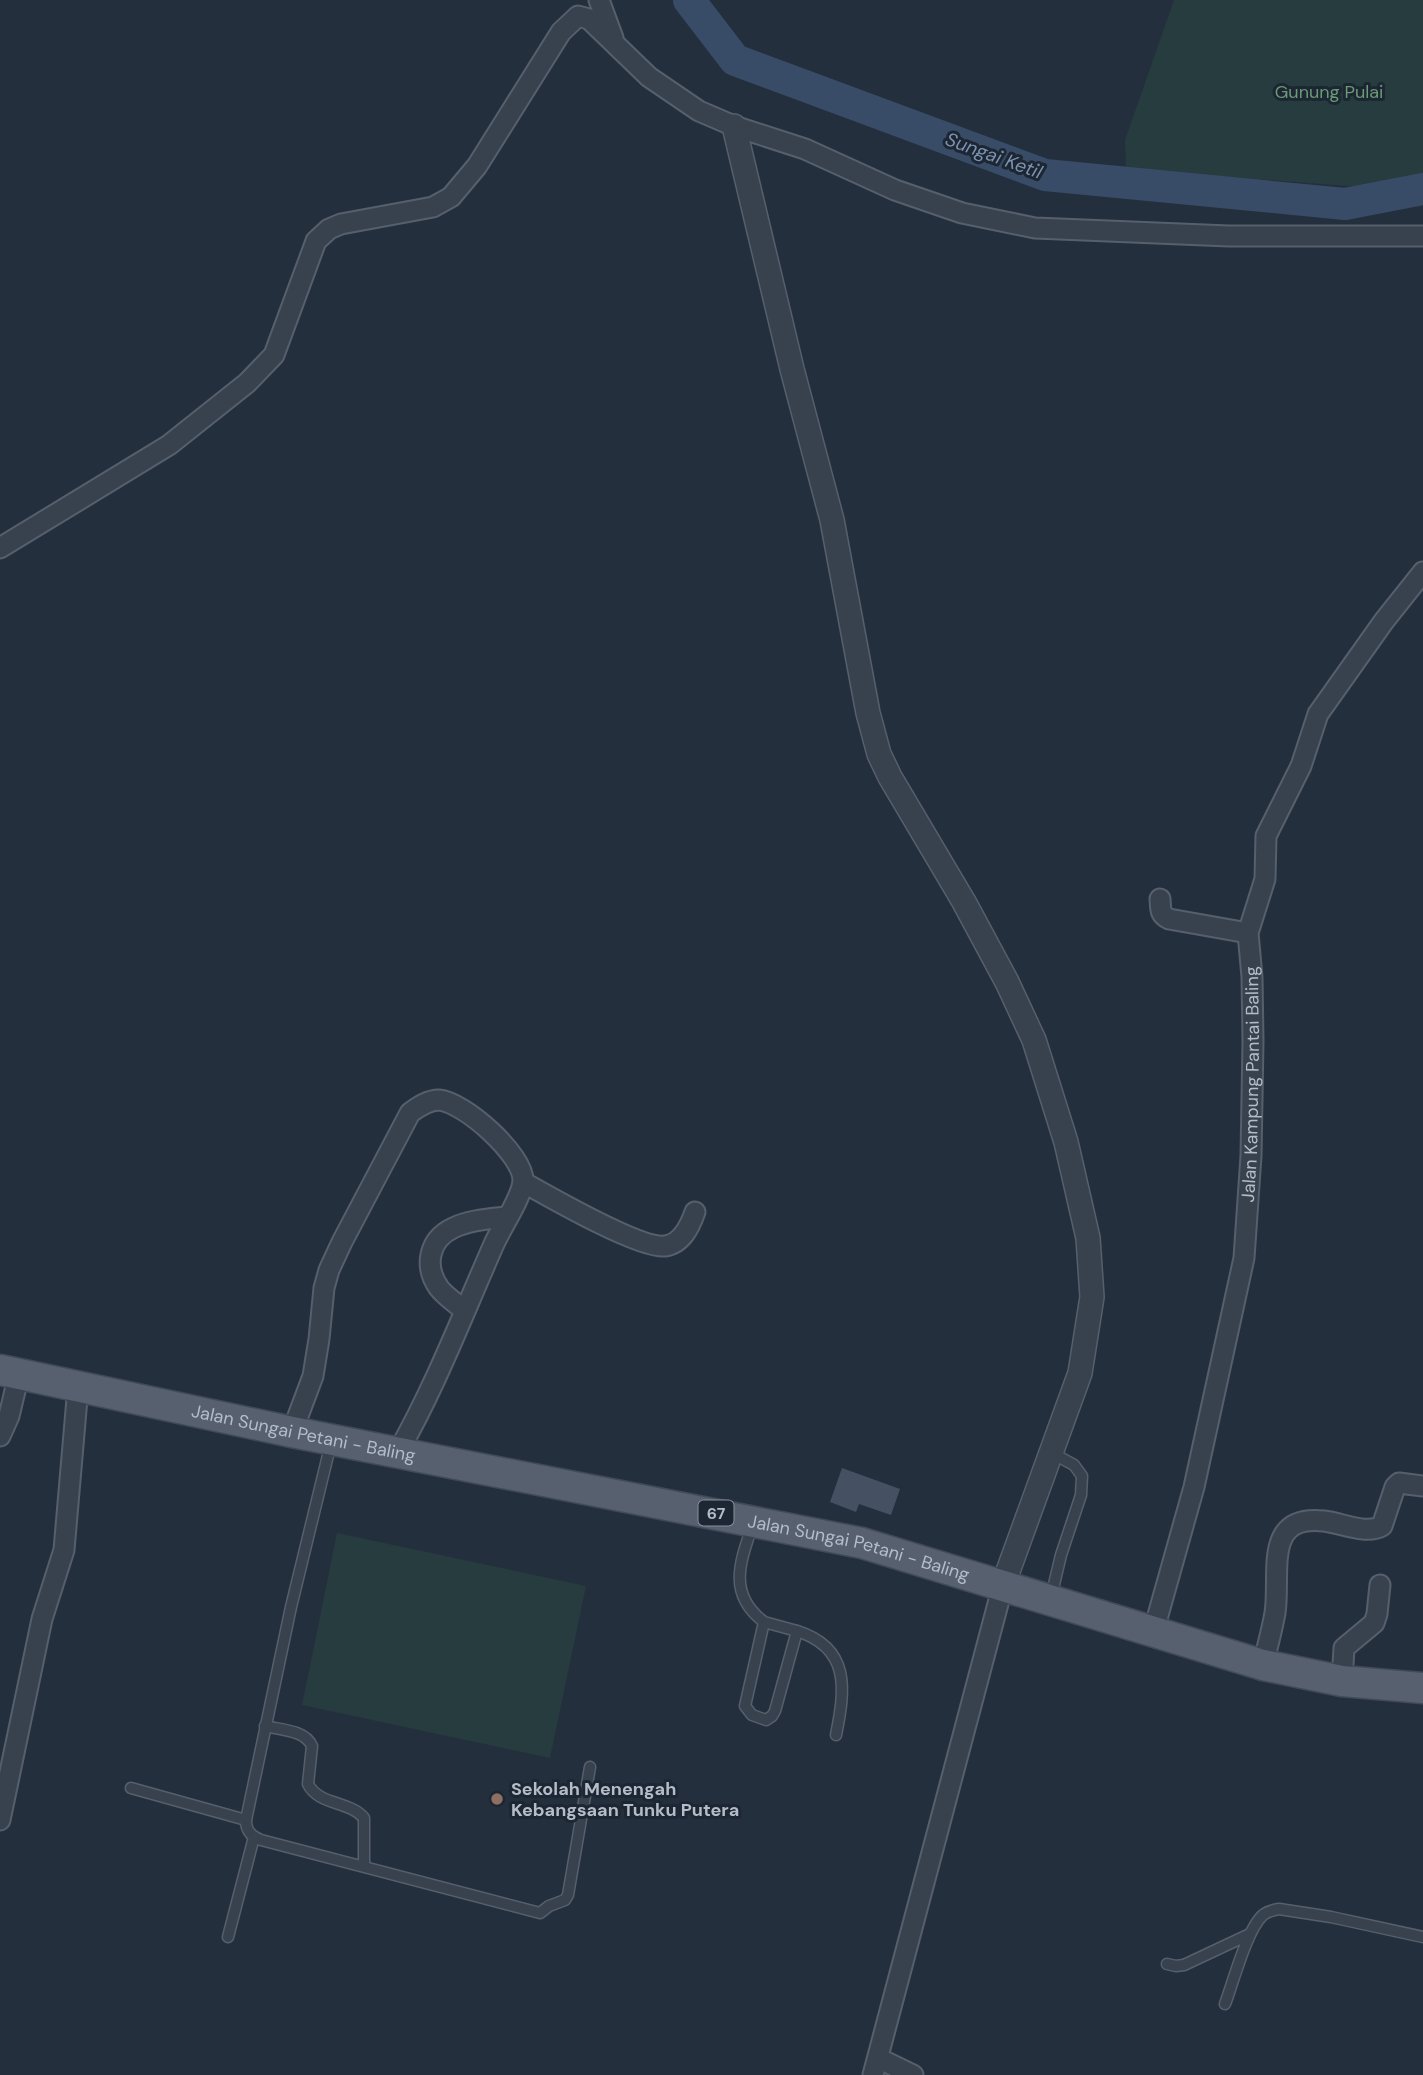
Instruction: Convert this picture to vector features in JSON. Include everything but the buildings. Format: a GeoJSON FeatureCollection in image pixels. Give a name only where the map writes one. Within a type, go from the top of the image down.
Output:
{"type":"FeatureCollection","features":[{"type":"Feature","properties":{"kind":"main road","name":"Jalan Sungai Petani - Baling"},"geometry":{"type":"LineString","coordinates":[[9,1372],[292,1432],[862,1543],[1263,1665],[1342,1681],[1423,1688]]}},
{"type":"Feature","properties":{"kind":"street"},"geometry":{"type":"LineString","coordinates":[[599,0],[614,42]]}},
{"type":"Feature","properties":{"kind":"street"},"geometry":{"type":"LineString","coordinates":[[0,548],[169,445],[194,428],[247,383],[274,355],[316,241],[329,229],[341,224],[433,207],[451,197],[477,166],[561,32],[575,17],[586,16],[649,76],[699,111],[734,126],[805,149],[930,203],[996,221],[1035,228],[1229,236],[1423,236]]}},
{"type":"Feature","properties":{"kind":"street"},"geometry":{"type":"LineString","coordinates":[[734,126],[792,369],[832,520],[868,713],[879,754],[964,902],[1007,982],[1034,1040],[1049,1082],[1079,1191],[1091,1268],[1090,1320],[1077,1382],[1003,1585],[876,2067],[913,2075]]}},
{"type":"Feature","properties":{"kind":"street","name":"Jalan Kampung Pantai Baling"},"geometry":{"type":"LineString","coordinates":[[1153,1633],[1194,1487],[1244,1258],[1251,1156],[1253,1041],[1248,933],[1265,879],[1266,836],[1301,766],[1318,714],[1384,621],[1423,572]]}},
{"type":"Feature","properties":{"kind":"street"},"geometry":{"type":"LineString","coordinates":[[1160,899],[1161,912],[1169,919],[1248,933]]}},
{"type":"Feature","properties":{"kind":"street"},"geometry":{"type":"LineString","coordinates":[[292,1432],[313,1377],[322,1296],[329,1270],[410,1113],[440,1100],[475,1118],[512,1155],[522,1171],[523,1182],[520,1194],[464,1310],[424,1406],[398,1452]]}},
{"type":"Feature","properties":{"kind":"street"},"geometry":{"type":"LineString","coordinates":[[523,1182],[579,1214],[651,1245],[664,1246],[677,1242],[689,1228],[695,1212]]}},
{"type":"Feature","properties":{"kind":"street"},"geometry":{"type":"LineString","coordinates":[[464,1310],[437,1286],[429,1265],[430,1252],[443,1234],[453,1228],[507,1217]]}},
{"type":"Feature","properties":{"kind":"street"},"geometry":{"type":"LineString","coordinates":[[0,1436],[9,1416],[9,1372]]}},
{"type":"Feature","properties":{"kind":"street"},"geometry":{"type":"LineString","coordinates":[[0,1820],[42,1619],[64,1550],[78,1387]]}},
{"type":"Feature","properties":{"kind":"street"},"geometry":{"type":"LineString","coordinates":[[1263,1665],[1276,1611],[1278,1547],[1292,1527],[1304,1520],[1367,1529],[1379,1528],[1399,1483],[1423,1486]]}},
{"type":"Feature","properties":{"kind":"street"},"geometry":{"type":"LineString","coordinates":[[1342,1681],[1345,1648],[1374,1623],[1381,1585]]}},
{"type":"Feature","properties":{"kind":"lane"},"geometry":{"type":"LineString","coordinates":[[331,1439],[265,1727],[246,1820],[247,1829],[254,1837],[540,1913],[565,1900],[569,1895],[590,1767]]}},
{"type":"Feature","properties":{"kind":"lane"},"geometry":{"type":"LineString","coordinates":[[1050,1600],[1081,1496],[1082,1476],[1074,1465],[1052,1453]]}},
{"type":"Feature","properties":{"kind":"lane"},"geometry":{"type":"LineString","coordinates":[[754,1520],[744,1550],[740,1590],[748,1608],[764,1622],[807,1634],[826,1648],[836,1660],[844,1688],[836,1735]]}},
{"type":"Feature","properties":{"kind":"lane"},"geometry":{"type":"LineString","coordinates":[[764,1622],[745,1706],[746,1711],[758,1718],[766,1720],[772,1717],[797,1631]]}},
{"type":"Feature","properties":{"kind":"lane"},"geometry":{"type":"LineString","coordinates":[[265,1727],[300,1734],[310,1742],[312,1746],[308,1784],[311,1790],[316,1795],[354,1809],[364,1818],[364,1865]]}},
{"type":"Feature","properties":{"kind":"lane"},"geometry":{"type":"LineString","coordinates":[[131,1788],[246,1820]]}},
{"type":"Feature","properties":{"kind":"lane"},"geometry":{"type":"LineString","coordinates":[[228,1937],[254,1837]]}},
{"type":"Feature","properties":{"kind":"lane"},"geometry":{"type":"LineString","coordinates":[[1225,2004],[1250,1934],[1263,1915],[1279,1909],[1423,1937]]}},
{"type":"Feature","properties":{"kind":"lane"},"geometry":{"type":"LineString","coordinates":[[1167,1964],[1184,1965],[1250,1934]]}},
{"type":"Feature","properties":{"kind":"green space","name":"Gunung Pulai"},"geometry":{"type":"Polygon","coordinates":[[[1174,0],[1423,0],[1423,176],[1361,187],[1126,169],[1125,140],[1174,0]]]}},
{"type":"Feature","properties":{"kind":"green space"},"geometry":{"type":"Polygon","coordinates":[[[337,1533],[586,1586],[550,1758],[302,1705],[337,1533]]]}},
{"type":"Feature","properties":{"kind":"waterway","name":"Sungai Ketil"},"geometry":{"type":"LineString","coordinates":[[689,0],[735,60],[1045,175],[1345,204],[1423,189]]}},
{"type":"Feature","properties":{"kind":"place","name":"Sekolah Menengah Kebangsaan Tunku Putera"},"geometry":{"type":"Point","coordinates":[497,1799]}}]}
